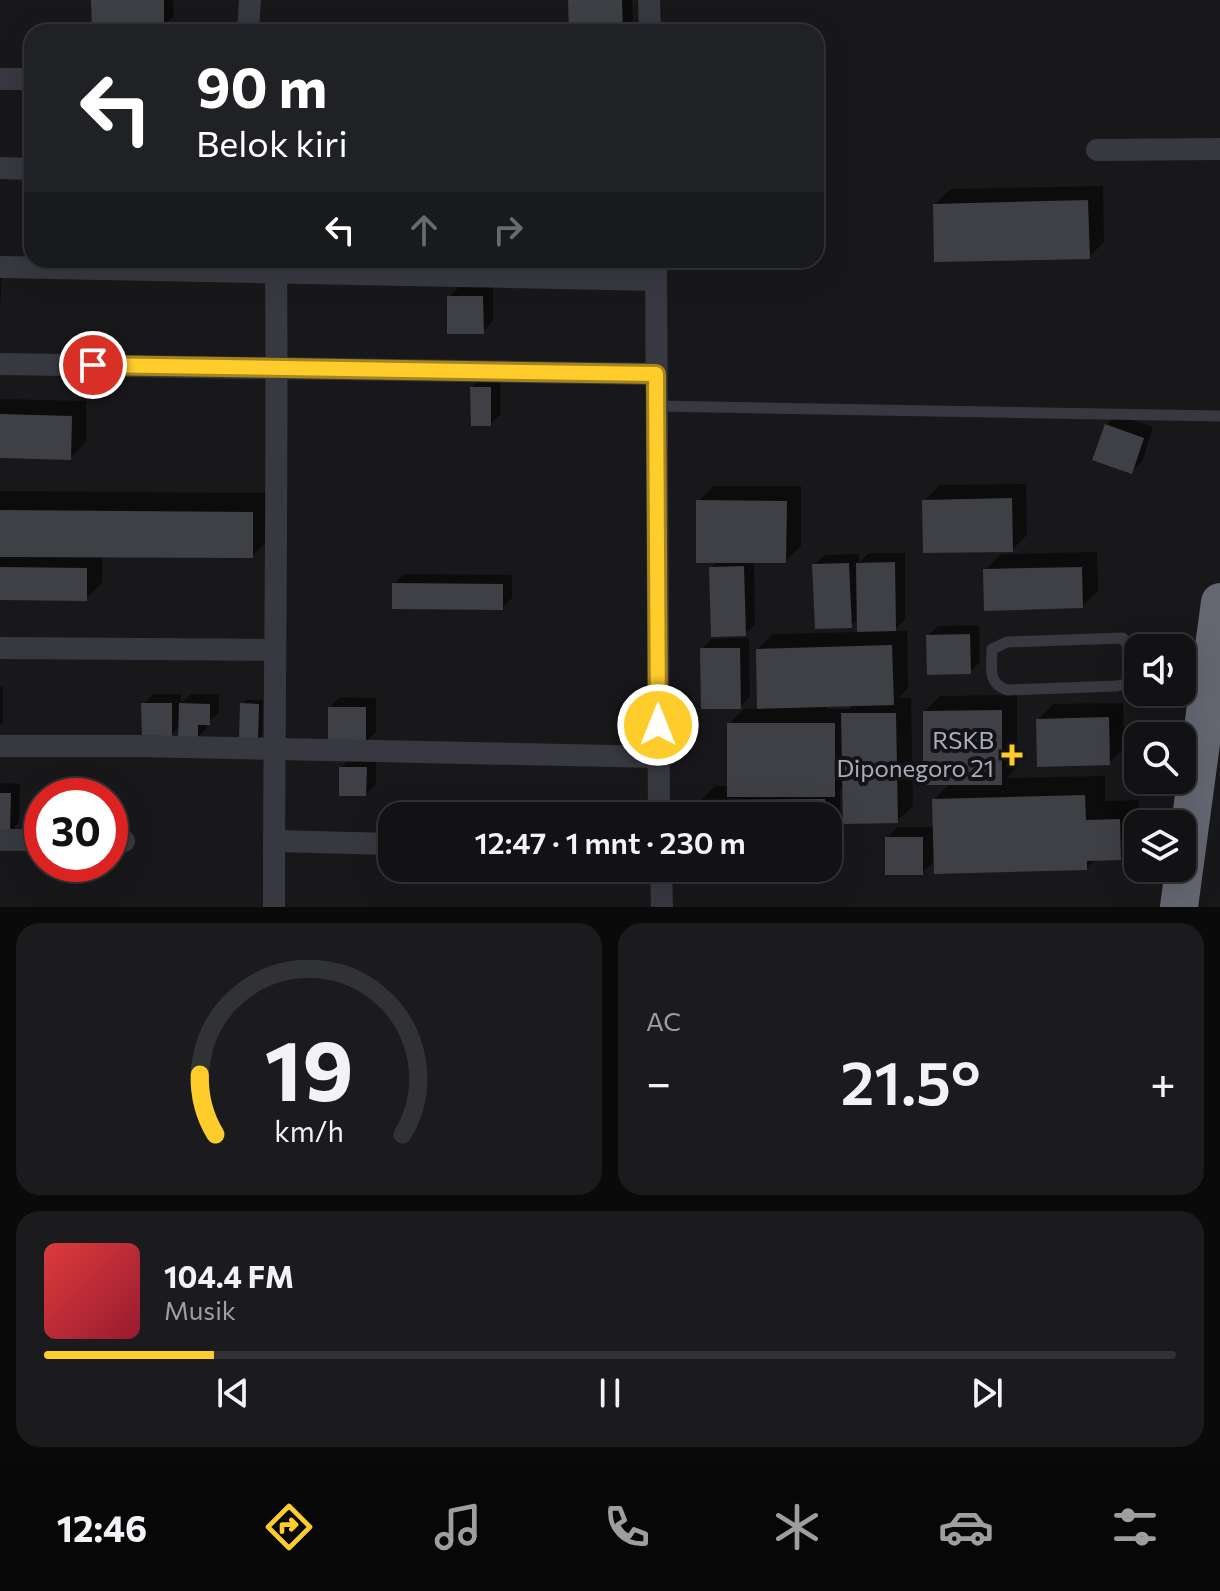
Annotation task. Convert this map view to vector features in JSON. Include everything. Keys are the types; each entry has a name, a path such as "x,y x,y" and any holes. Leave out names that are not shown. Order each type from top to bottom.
{"highway":[{"path":"1179,907 1197,664 1220,602"}],"street":[{"path":"248,24 250,0"},
{"path":"649,0 650,24"},
{"path":"0,79 24,79"},
{"path":"1097,150 1220,149"},
{"path":"0,168 24,169"},
{"path":"0,267 24,267"},
{"path":"274,907 276,268"},
{"path":"403,268 656,270 659,802"},
{"path":"0,364 656,374"},
{"path":"0,648 274,650"},
{"path":"0,746 658,757"},
{"path":"0,840 24,840"},
{"path":"274,841 378,844"},
{"path":"661,882 662,907"}],"lane":[{"path":"656,406 1220,416"},
{"path":"1123,638 1134,663 1126,684 1117,686 1007,690 996,686 992,678 992,649 1007,642 1123,638"}],"building":[{"path":"91,0 164,0 164,24 92,24"},
{"path":"568,0 622,0 623,24 569,24"},
{"path":"1088,200 1090,259 934,262 933,204"},
{"path":"447,296 483,296 484,334 447,334"},
{"path":"470,387 491,387 491,426 471,426"},
{"path":"0,414 72,416 71,460 0,458"},
{"path":"1105,424 1144,438 1132,474 1092,460"},
{"path":"1012,498 1013,552 923,553 922,500"},
{"path":"696,500 787,501 786,563 696,563"},
{"path":"0,510 253,512 253,558 0,557"},
{"path":"895,562 896,631 857,632 856,563"},
{"path":"849,563 852,628 815,629 812,564"},
{"path":"744,566 746,636 711,637 709,567"},
{"path":"0,567 87,568 87,601 0,600"},
{"path":"1082,567 1083,608 984,611 983,569"},
{"path":"392,583 503,584 503,610 392,609"},
{"path":"970,634 971,674 927,675 926,635"},
{"path":"892,645 894,705 757,709 756,649"},
{"path":"700,648 740,648 741,709 701,709"},
{"path":"141,703 172,703 172,737 142,737"},
{"path":"179,703 210,704 210,725 198,725 198,740 178,740"},
{"path":"240,703 259,704 258,742 239,741"},
{"path":"328,707 366,707 366,744 328,744"},
{"path":"1002,710 1002,785 923,785 923,711"},
{"path":"841,713 896,713 898,823 843,824"},
{"path":"1109,717 1110,765 1037,767 1036,719"},
{"path":"727,723 835,723 835,797 727,797"},
{"path":"339,767 367,767 366,796 339,796"},
{"path":"0,793 11,793 10,835 0,834"},
{"path":"1085,795 1086,820 1120,819 1121,860 1087,861 1087,870 934,874 932,799"},
{"path":"825,799 825,802 698,802"},
{"path":"885,837 923,837 923,875 885,875"}],"place":[{"name":"RSKB Diponegoro 21","path":"1012,755"}],"route":[{"path":"93,365 656,374 658,725"}]}
